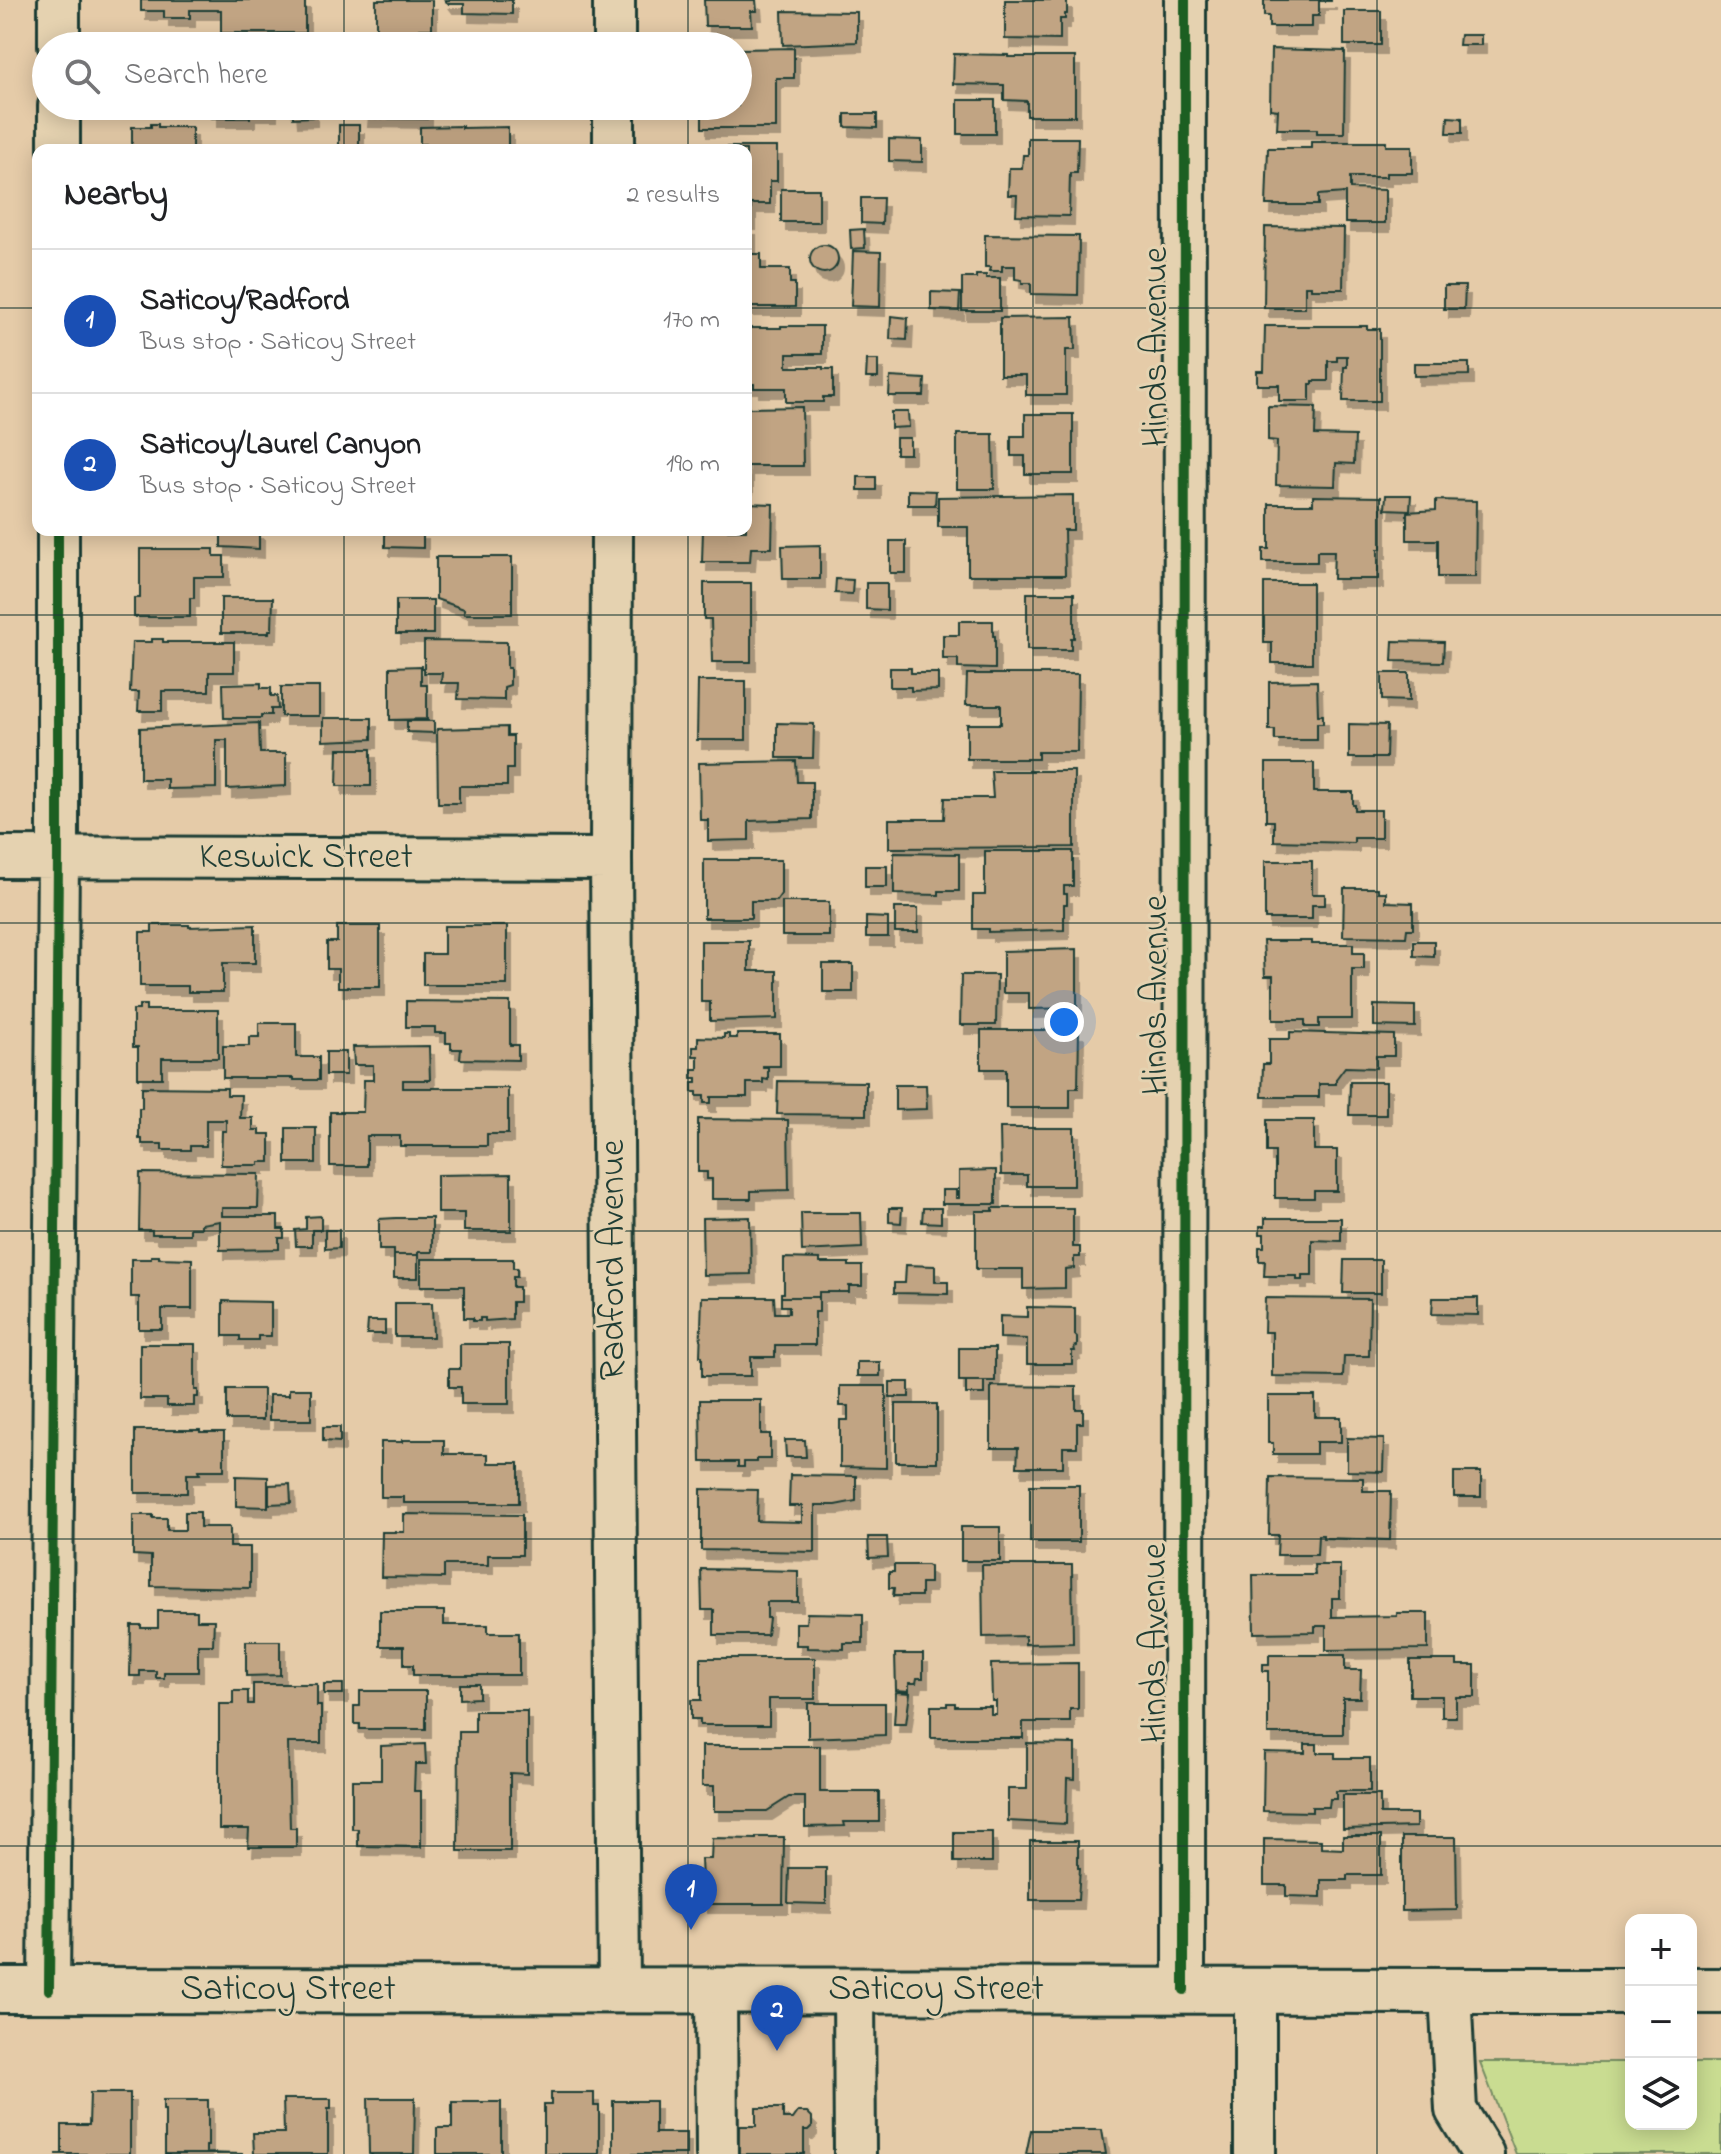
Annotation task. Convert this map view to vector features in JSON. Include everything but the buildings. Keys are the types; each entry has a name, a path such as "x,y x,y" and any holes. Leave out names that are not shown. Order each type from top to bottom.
{"main road":[{"name":"Saticoy Street","path":"0,1990 1625,1991"},
{"path":"1697,1991 1721,1991"}],"street":[{"path":"59,0 59,32"},
{"path":"614,0 614,32"},
{"name":"Hinds Avenue","path":"1184,1990 1185,0"},
{"path":"59,120 59,144"},
{"path":"614,120 614,144"},
{"path":"49,1990 58,536"},
{"name":"Radford Avenue","path":"612,536 611,859 619,1990"},
{"name":"Keswick Street","path":"0,857 611,859"},
{"path":"716,1990 717,2154"},
{"path":"854,1990 855,2154"},
{"path":"1255,1990 1255,2154"},
{"path":"1450,1991 1456,2110 1483,2154"}],"green space":[{"path":"1480,2062 1625,2062 1625,2130 1697,2130 1697,2062 1721,2062 1721,2154 1516,2154"}],"cycle path":[{"path":"1184,1990 1185,0"},
{"path":"49,1990 58,536"}],"place":[{"name":"Saticoy/Radford","path":"691,1930"},
{"name":"Saticoy/Laurel Canyon","path":"777,2051"}]}
